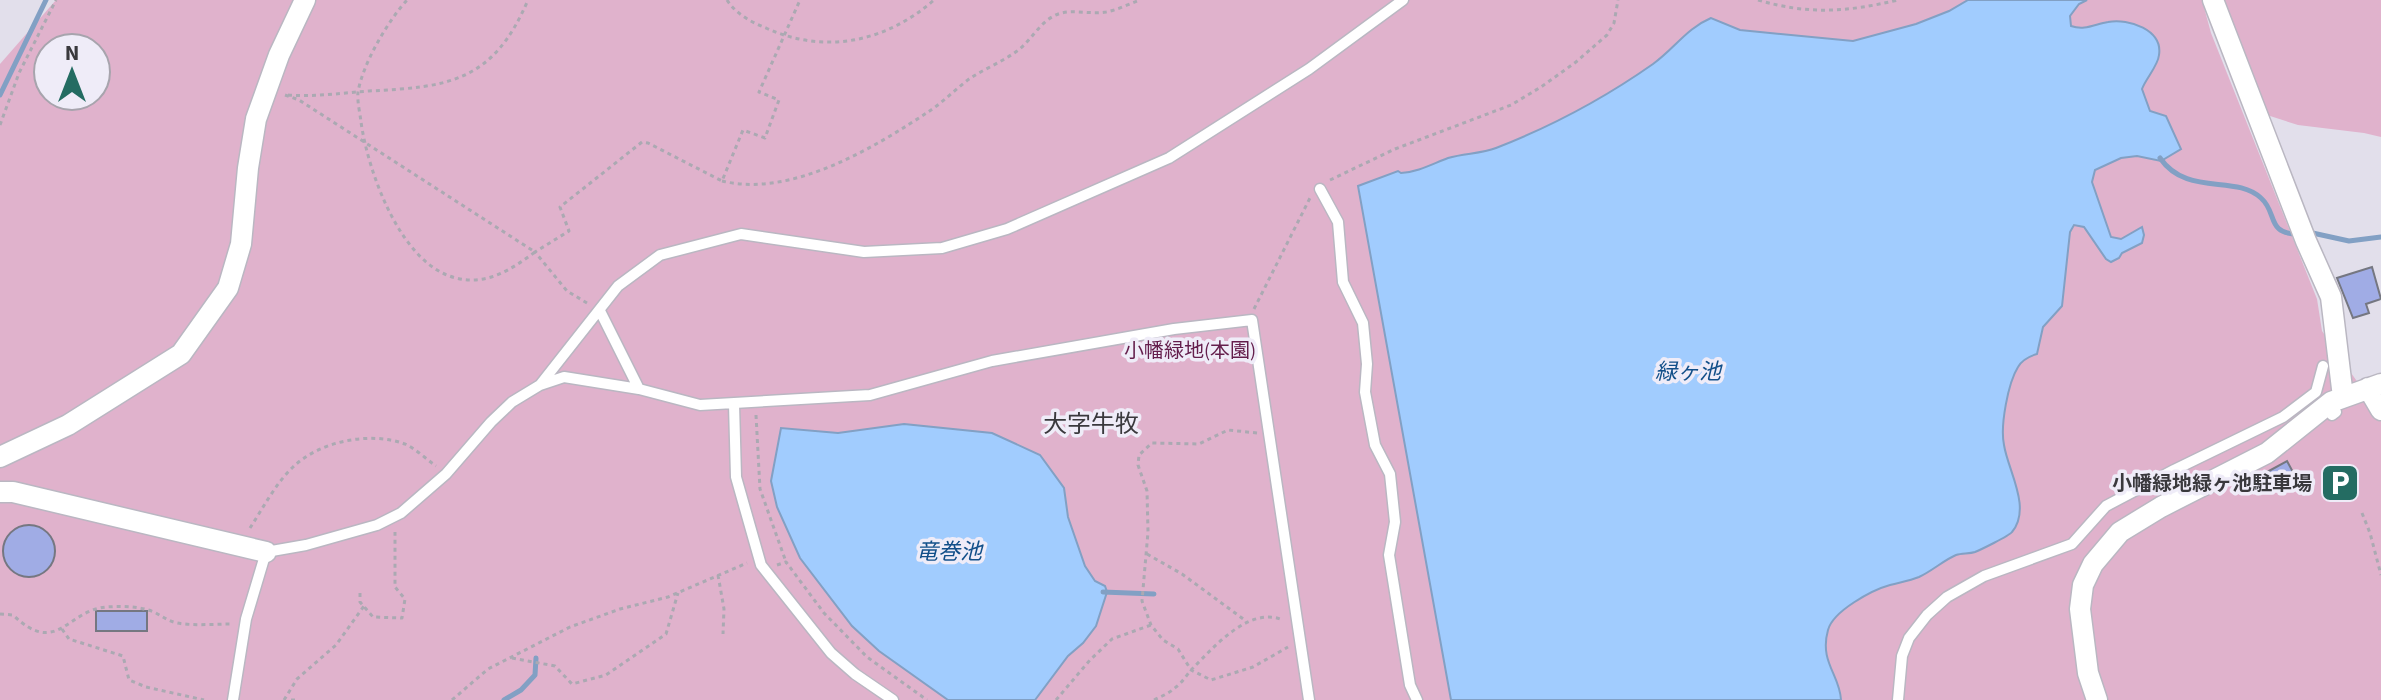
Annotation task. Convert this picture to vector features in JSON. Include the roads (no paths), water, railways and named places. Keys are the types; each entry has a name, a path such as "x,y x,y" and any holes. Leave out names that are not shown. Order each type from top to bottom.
{"street":[{"path":"0,457 68,425 181,354 228,288 241,244 256,119 274,94 305,0"},
{"path":"2213,0 2306,241 2331,297 2337,408"},
{"path":"2097,700 2088,673 2080,609 2083,585 2093,564 2120,532 2161,507 2267,453 2320,409 2337,408 2375,386 2381,410"},
{"path":"0,492 13,492 266,552"}],"lane":[{"path":"540,385 618,286 660,255 741,234 864,252 942,248 1007,229 1169,158 1309,69 1403,0"},
{"path":"1320,189 1338,222 1343,282 1363,323 1367,364 1365,392 1375,445 1390,474 1395,522 1389,555 1410,685 1417,700"},
{"path":"600,311 639,389"},
{"path":"233,700 245,626 266,552 306,545 377,525 394,516 446,474 512,402 540,385 564,377 639,389 700,405 870,395 992,361 1174,329 1252,320 1309,700"},
{"path":"1898,700 1902,656 1909,638 1927,615 1947,597 1984,576 2072,544 2106,506 2283,417 2316,392 2323,366"},
{"path":"734,404 736,477 762,564 831,653 893,700"}],"water":[{"name":"緑ヶ池","path":"1968,0 2087,0 2079,4 2070,16 2071,26 2085,27 2116,21 2143,28 2156,39 2159,55 2142,89 2150,111 2166,116 2181,149 2161,161 2137,156 2121,158 2095,170 2092,182 2111,237 2121,239 2142,227 2144,235 2142,243 2111,262 2084,227 2074,225 2070,232 2062,306 2043,327 2037,354 2018,367 2006,405 2004,445 2017,489 2020,512 2012,532 1975,552 1951,557 1919,577 1873,591 1837,616 1828,630 1826,651 1841,700 1451,700 1358,186 1398,171 1413,171 1448,158 1490,150 1537,131 1635,76 1661,58 1695,27 1711,18 1740,30 1853,41 1916,24"},
{"name":"竜巻池","path":"904,424 992,433 1040,455 1064,488 1068,517 1085,566 1107,592 1096,626 1068,656 1035,700 948,700 879,651 852,626 800,558 777,507 771,481 781,428 838,433"}],"waterway":[{"path":"0,95 46,0"},
{"path":"2160,158 2171,170 2184,177 2250,191 2266,204 2277,227 2298,234"},
{"path":"2308,232 2349,241 2381,237"},
{"path":"1103,592 1154,594"},
{"path":"504,700 521,690 535,675 536,658"}],"place":[{"name":"小幡緑地緑ヶ池駐車場","path":"2340,483"}],"district":[{"name":"大字牛牧","path":"1091,424"}],"park label":[{"name":"小幡緑地(本園)","path":"1190,350"}]}
